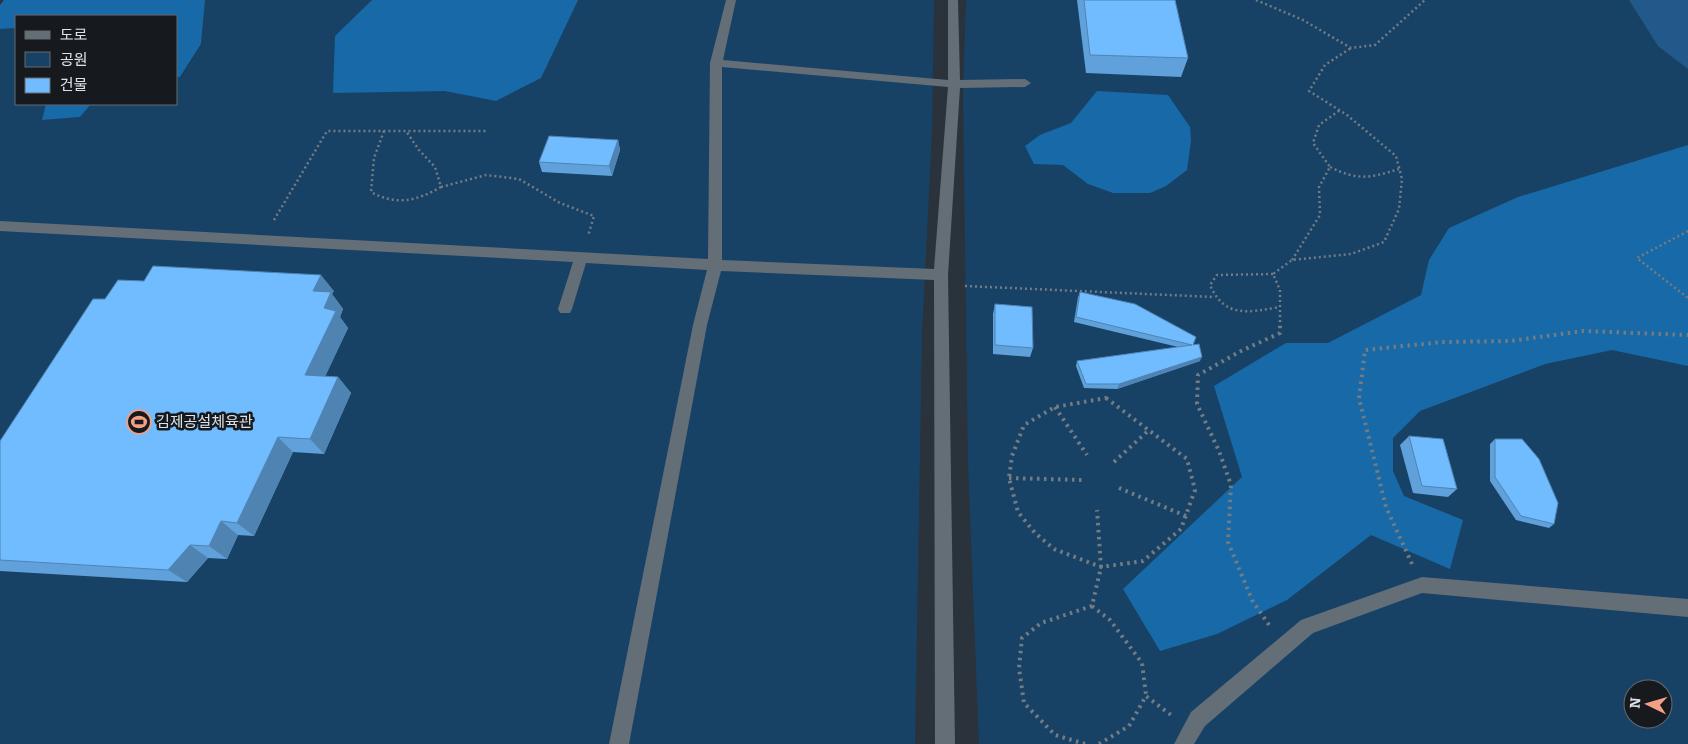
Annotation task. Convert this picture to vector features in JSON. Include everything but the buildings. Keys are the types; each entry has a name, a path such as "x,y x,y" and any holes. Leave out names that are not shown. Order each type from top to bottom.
{"street":[{"path":"619,744 700,325 715,265 716,63 731,0"},
{"path":"945,744 941,280 954,84 953,0"},
{"path":"716,63 954,84 1025,83"},
{"path":"0,226 715,265 941,280"},
{"path":"565,309 581,258"},
{"path":"1188,738 1198,719 1307,626 1422,585 1688,608"}],"path":[{"path":"1256,0 1303,20 1352,48"},
{"path":"1292,260 1351,254 1384,242 1399,209 1402,179 1396,156 1340,110 1309,91 1326,65 1352,48 1375,45 1425,0"},
{"path":"1340,110 1320,125 1313,143 1330,167 1350,178 1368,179 1399,169"},
{"path":"262,240 327,131 487,131"},
{"path":"384,131 374,158 371,192 386,201 409,202 441,187 486,175 519,179 560,203 594,216 581,258"},
{"path":"406,131 435,167 441,187"},
{"path":"1280,307 1251,311 1229,310 1214,297 1210,285 1217,275 1239,273 1273,274 1292,260 1320,215 1319,187 1330,167"},
{"path":"1688,231 1637,258 1688,298"},
{"path":"1273,274 1280,290 1280,333 1241,351 1198,375 1197,404 1219,451 1231,485 1228,542 1252,600 1284,646"},
{"path":"941,280 1214,297"},
{"path":"1422,585 1383,498 1359,398 1365,350 1442,342 1510,341 1583,331 1688,335"},
{"path":"1106,398 1150,429 1187,459 1195,490 1181,529 1143,561 1101,567 1054,549 1035,533 1018,512 1009,478 1012,456 1024,425 1054,407 1106,398"},
{"path":"1054,407 1087,455"},
{"path":"1114,462 1150,429"},
{"path":"1009,478 1082,480"},
{"path":"1119,488 1186,516"},
{"path":"1092,606 1101,567 1097,510"},
{"path":"1092,606 1110,620 1142,663 1146,696 1129,726 1099,744"},
{"path":"1085,744 1055,735 1024,704 1019,668 1022,638 1041,624 1092,606"},
{"path":"1146,696 1188,738"}],"green space":[{"path":"205,0 934,0 932,131 922,335 915,744 0,744 0,29 15,28 15,105 46,105 43,120 80,117 90,105 178,105 178,77 181,77 201,44"},
{"path":"966,0 1688,0 1688,744 979,744 968,464 963,94"}],"shaded area":[{"path":"4,0 205,0 201,44 180,77 178,77 178,15 15,15 15,28 0,29 0,5"},
{"path":"372,0 578,0 541,78 496,101 445,91 333,93 335,36"},
{"path":"1629,0 1688,0 1688,69 1658,46"},
{"path":"1097,91 1168,95 1190,127 1191,141 1187,170 1166,186 1150,193 1113,193 1088,184 1063,165 1034,164 1025,146 1040,135 1071,123"},
{"path":"46,105 90,105 80,117 42,120"},
{"path":"1688,145 1688,366 1612,350 1545,364 1420,411 1393,438 1393,471 1404,496 1463,520 1450,569 1371,535 1287,600 1217,634 1160,651 1123,589 1242,477 1214,386 1286,343 1328,343 1421,295 1429,260 1449,228 1518,197"}],"place":[{"name":"김제공설체육관","path":"139,422"}]}
